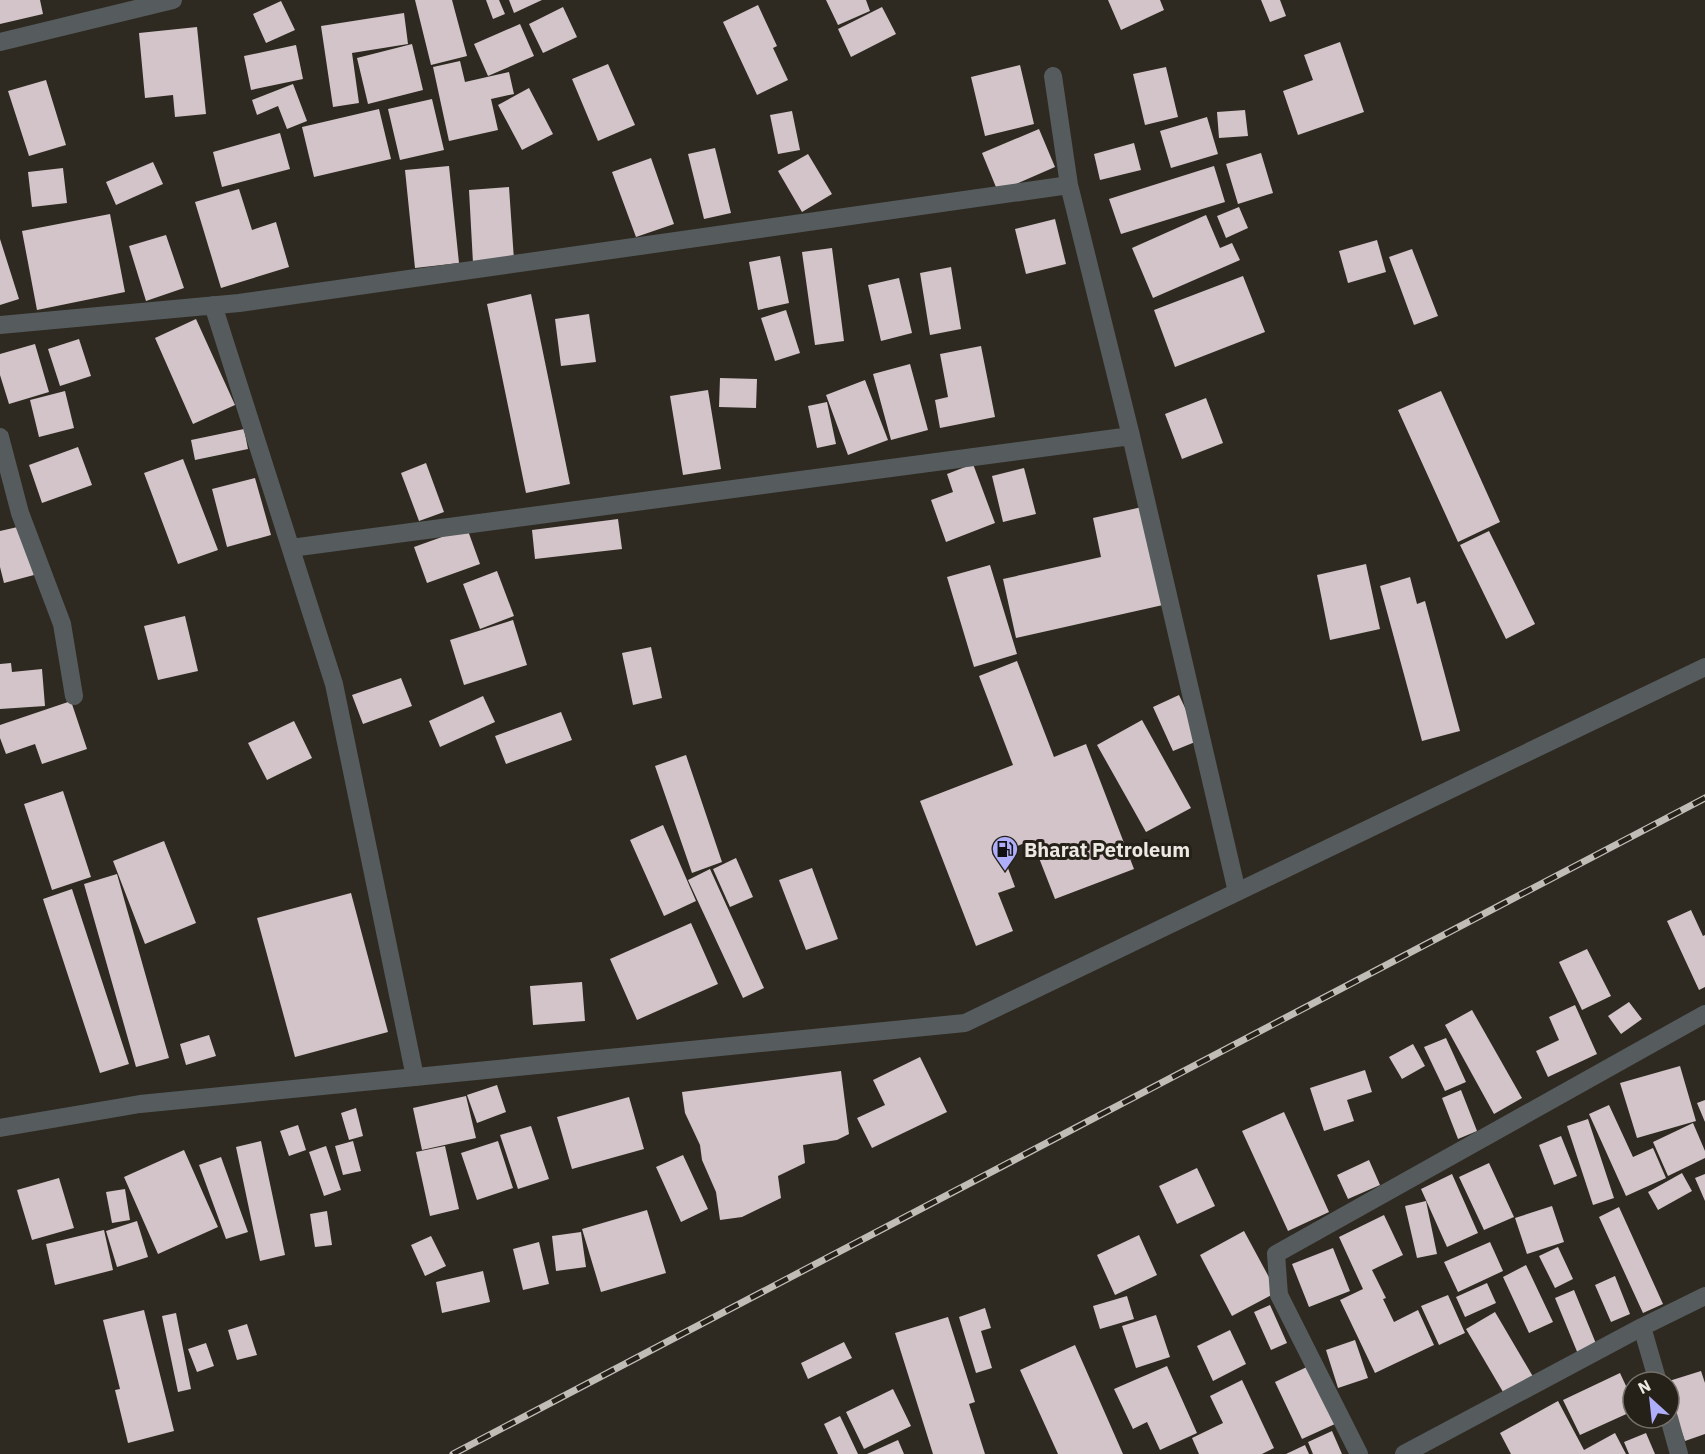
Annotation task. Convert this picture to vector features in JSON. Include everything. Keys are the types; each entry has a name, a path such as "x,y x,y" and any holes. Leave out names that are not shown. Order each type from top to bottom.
{"street":[{"path":"0,42 173,0"},
{"path":"1053,76 1069,185 1131,436 1237,892"},
{"path":"0,326 213,305 1069,185"},
{"path":"213,305 334,684 415,1077"},
{"path":"291,548 1131,436"},
{"path":"0,437 20,513 62,624 74,696"},
{"path":"0,1128 140,1104 964,1023 1705,667"},
{"path":"1359,1454 1279,1295 1276,1254 1705,1014"},
{"path":"1404,1454 1642,1327 1705,1296"},
{"path":"1642,1327 1655,1370"},
{"path":"1672,1430 1679,1454"}],"building":[{"path":"0,0 40,0 43,14 0,24"},
{"path":"415,0 452,0 467,56 431,65"},
{"path":"486,0 499,0 505,14 493,19"},
{"path":"509,0 542,0 514,13"},
{"path":"826,0 866,0 870,11 838,25"},
{"path":"1108,0 1160,0 1164,10 1121,30"},
{"path":"1261,0 1280,0 1286,16 1270,22"},
{"path":"281,1 295,30 266,43 253,14"},
{"path":"758,5 777,46 773,48 788,80 757,95 723,22"},
{"path":"563,7 577,37 543,53 529,24"},
{"path":"882,7 896,34 851,57 838,29"},
{"path":"404,13 408,44 352,53 359,103 333,107 321,26"},
{"path":"520,24 534,56 488,76 474,44"},
{"path":"197,27 206,114 175,117 173,95 145,98 139,33"},
{"path":"1340,42 1364,112 1298,135 1283,91 1313,80 1304,55"},
{"path":"412,44 423,90 368,104 357,58"},
{"path":"296,45 303,79 251,90 244,56"},
{"path":"460,61 465,82 509,72 514,94 491,99 498,130 449,141 433,67"},
{"path":"608,64 635,125 598,141 572,79"},
{"path":"1020,65 1034,124 985,136 971,77"},
{"path":"1166,67 1178,117 1145,125 1133,74"},
{"path":"46,80 66,145 29,156 8,91"},
{"path":"293,84 307,121 287,129 278,106 257,115 252,100"},
{"path":"529,88 553,134 522,150 498,105"},
{"path":"432,99 444,150 400,160 388,109"},
{"path":"379,109 391,159 314,177 302,127"},
{"path":"1245,110 1248,136 1219,138 1217,112"},
{"path":"792,111 800,150 778,154 770,115"},
{"path":"1207,117 1218,154 1171,168 1160,131"},
{"path":"1039,129 1055,167 998,192 982,153"},
{"path":"280,133 290,169 222,187 213,152"},
{"path":"1134,143 1141,170 1100,180 1094,154"},
{"path":"715,148 731,213 704,219 688,154"},
{"path":"1261,153 1273,193 1238,204 1226,164"},
{"path":"808,154 832,194 802,212 778,171"},
{"path":"651,158 674,224 636,237 612,172"},
{"path":"153,162 163,184 116,205 106,182"},
{"path":"449,166 459,263 415,268 405,170"},
{"path":"1214,166 1225,202 1121,234 1109,199"},
{"path":"63,168 67,203 32,207 28,172"},
{"path":"509,187 514,260 473,263 469,190"},
{"path":"239,189 252,230 276,222 289,267 221,288 195,202"},
{"path":"1239,207 1248,228 1226,238 1217,216"},
{"path":"110,214 125,292 37,310 22,231"},
{"path":"1206,215 1220,248 1232,243 1240,260 1153,298 1132,248"},
{"path":"1055,219 1066,264 1026,274 1015,229"},
{"path":"166,235 184,288 146,301 129,246"},
{"path":"0,239 19,299 0,305"},
{"path":"1377,240 1386,272 1348,283 1339,251"},
{"path":"832,248 844,341 815,345 802,252"},
{"path":"1412,249 1438,316 1414,325 1389,257"},
{"path":"780,256 789,303 758,310 749,262"},
{"path":"951,267 961,329 930,335 920,273"},
{"path":"1243,276 1265,332 1175,367 1154,310"},
{"path":"899,278 912,333 881,341 868,285"},
{"path":"531,294 570,484 526,493 487,304"},
{"path":"786,310 800,353 775,361 761,318"},
{"path":"589,314 596,362 561,366 555,319"},
{"path":"196,319 235,405 193,424 155,338"},
{"path":"79,339 91,376 60,386 48,349"},
{"path":"35,344 49,392 9,404 0,375 0,354"},
{"path":"981,346 995,417 940,428 935,400 948,397 940,354"},
{"path":"910,364 928,430 891,440 873,374"},
{"path":"720,378 757,379 756,408 719,407"},
{"path":"865,380 888,440 848,455 826,395"},
{"path":"708,390 721,469 683,475 670,396"},
{"path":"65,391 74,428 39,437 30,400"},
{"path":"1441,391 1500,522 1458,542 1398,410"},
{"path":"1206,398 1223,443 1182,459 1165,414"},
{"path":"827,402 836,444 817,448 808,406"},
{"path":"244,429 248,449 195,460 191,440"},
{"path":"78,447 92,485 42,503 29,465"},
{"path":"183,459 218,550 178,564 144,473"},
{"path":"426,463 444,512 419,521 401,473"},
{"path":"973,464 995,523 946,542 931,500 953,492 947,474"},
{"path":"1024,468 1036,514 1003,522 992,476"},
{"path":"255,478 271,535 227,547 212,489"},
{"path":"1142,507 1163,605 1016,638 1003,579 1101,557 1093,518"},
{"path":"618,519 622,549 535,559 532,530"},
{"path":"22,526 34,575 4,583 0,567 0,531"},
{"path":"467,528 480,564 427,583 414,547"},
{"path":"1489,531 1535,624 1506,639 1460,545"},
{"path":"1366,564 1380,629 1330,640 1317,575"},
{"path":"990,565 1017,654 974,667 947,577"},
{"path":"497,571 514,616 480,629 463,584"},
{"path":"1410,577 1417,604 1425,601 1460,731 1422,741 1380,586"},
{"path":"185,616 198,671 158,680 144,626"},
{"path":"513,620 527,665 464,685 450,640"},
{"path":"651,647 662,698 633,705 622,653"},
{"path":"1017,661 1054,757 1086,744 1134,869 1055,899 1032,840 1002,852 1015,887 998,893 1013,931 976,946 920,801 1013,765 979,676"},
{"path":"11,663 12,672 42,669 45,706 0,709 0,664"},
{"path":"401,678 412,706 363,724 352,695"},
{"path":"1179,695 1200,740 1173,751 1153,707"},
{"path":"483,696 495,722 440,747 429,721"},
{"path":"71,701 87,749 42,764 35,744 6,754 0,738 0,725"},
{"path":"561,712 572,740 506,764 495,736"},
{"path":"1142,720 1191,808 1146,832 1097,745"},
{"path":"294,721 312,758 267,780 248,743"},
{"path":"686,755 722,862 692,873 655,766"},
{"path":"63,791 91,877 52,890 24,804"},
{"path":"663,825 696,901 664,916 630,840"},
{"path":"164,841 196,923 145,944 113,861"},
{"path":"736,858 753,897 730,907 713,869"},
{"path":"812,868 838,939 806,950 779,880"},
{"path":"710,869 764,988 743,998 688,880"},
{"path":"117,874 169,1058 136,1067 84,884"},
{"path":"72,889 129,1064 100,1073 43,899"},
{"path":"351,893 388,1032 295,1057 257,918"},
{"path":"1691,910 1703,936 1705,935 1705,987 1699,990 1667,921"},
{"path":"691,923 718,984 637,1020 610,959"},
{"path":"1587,949 1611,996 1582,1010 1559,962"},
{"path":"582,982 585,1021 533,1025 530,986"},
{"path":"1629,1002 1642,1019 1621,1034 1608,1016"},
{"path":"1575,1005 1597,1054 1548,1077 1536,1051 1559,1040 1549,1017"},
{"path":"1472,1010 1522,1098 1494,1114 1445,1025"},
{"path":"209,1035 216,1056 186,1065 180,1044"},
{"path":"1446,1038 1466,1082 1445,1091 1424,1047"},
{"path":"1413,1044 1425,1066 1402,1079 1389,1057"},
{"path":"920,1057 947,1112 872,1148 857,1118 885,1105 873,1080"},
{"path":"1680,1066 1696,1121 1637,1138 1620,1083"},
{"path":"1365,1070 1372,1092 1347,1100 1354,1121 1324,1131 1310,1088"},
{"path":"841,1071 849,1134 837,1140 803,1145 805,1163 778,1176 781,1198 742,1217 720,1220 716,1192 702,1160 700,1145 685,1113 682,1092"},
{"path":"497,1085 506,1112 477,1123 467,1095"},
{"path":"1461,1090 1477,1131 1458,1139 1442,1098"},
{"path":"466,1096 476,1138 422,1150 413,1108"},
{"path":"629,1097 644,1149 572,1169 557,1117"},
{"path":"1705,1100 1705,1122 1697,1103"},
{"path":"1609,1105 1633,1157 1653,1148 1666,1178 1626,1196 1589,1114"},
{"path":"356,1108 363,1136 349,1140 341,1113"},
{"path":"1284,1112 1329,1212 1288,1231 1242,1131"},
{"path":"1588,1119 1614,1198 1593,1205 1567,1126"},
{"path":"1693,1123 1705,1151 1705,1158 1668,1176 1653,1142"},
{"path":"298,1125 306,1150 289,1156 280,1131"},
{"path":"531,1126 549,1179 518,1189 500,1135"},
{"path":"1561,1136 1577,1176 1554,1185 1539,1145"},
{"path":"261,1141 285,1255 260,1261 236,1147"},
{"path":"353,1141 361,1171 343,1175 335,1146"},
{"path":"498,1141 513,1188 477,1200 461,1153"},
{"path":"326,1146 341,1190 324,1196 309,1152"},
{"path":"445,1146 459,1209 430,1216 416,1152"},
{"path":"184,1150 218,1227 158,1254 124,1177"},
{"path":"683,1155 708,1209 681,1222 656,1167"},
{"path":"221,1157 248,1232 226,1239 199,1165"},
{"path":"1369,1160 1380,1185 1348,1199 1337,1175"},
{"path":"1489,1163 1514,1217 1484,1230 1459,1177"},
{"path":"1197,1168 1215,1206 1177,1224 1159,1186"},
{"path":"1682,1173 1692,1191 1658,1210 1648,1192"},
{"path":"1452,1174 1478,1233 1447,1247 1421,1189"},
{"path":"1705,1174 1705,1201 1695,1178"},
{"path":"59,1178 74,1228 32,1240 17,1190"},
{"path":"125,1189 130,1220 112,1223 106,1192"},
{"path":"1426,1201 1437,1254 1417,1258 1405,1206"},
{"path":"1552,1206 1564,1242 1527,1254 1515,1218"},
{"path":"1619,1207 1663,1304 1643,1313 1599,1217"},
{"path":"647,1210 666,1273 601,1292 582,1229"},
{"path":"327,1211 332,1245 315,1247 310,1214"},
{"path":"1384,1215 1403,1255 1372,1270 1386,1298 1383,1299 1394,1322 1418,1310 1434,1345 1375,1373 1340,1300 1363,1289 1339,1237"},
{"path":"137,1221 148,1257 117,1267 106,1231"},
{"path":"104,1230 113,1270 55,1285 46,1244"},
{"path":"1244,1231 1277,1292 1232,1316 1200,1255"},
{"path":"581,1232 586,1267 556,1271 552,1236"},
{"path":"1139,1235 1157,1275 1115,1295 1097,1255"},
{"path":"431,1236 446,1266 425,1276 411,1245"},
{"path":"539,1242 549,1284 523,1290 513,1249"},
{"path":"1490,1242 1503,1271 1458,1292 1444,1262"},
{"path":"1558,1247 1573,1279 1555,1288 1539,1256"},
{"path":"1333,1248 1350,1291 1309,1307 1292,1264"},
{"path":"1526,1265 1553,1322 1529,1333 1503,1277"},
{"path":"483,1271 490,1302 442,1313 436,1282"},
{"path":"1615,1276 1630,1314 1611,1322 1595,1285"},
{"path":"1487,1283 1496,1303 1465,1317 1456,1297"},
{"path":"1574,1290 1597,1346 1578,1354 1555,1298"},
{"path":"1448,1295 1465,1333 1439,1345 1421,1306"},
{"path":"1127,1296 1134,1319 1100,1329 1093,1306"},
{"path":"1270,1305 1287,1343 1271,1350 1254,1312"},
{"path":"985,1308 991,1328 981,1331 992,1368 976,1373 959,1317"},
{"path":"144,1310 174,1431 128,1443 115,1390 120,1389 103,1320"},
{"path":"1495,1312 1535,1380 1506,1397 1466,1329"},
{"path":"176,1313 191,1389 178,1392 162,1316"},
{"path":"1156,1315 1170,1357 1136,1368 1122,1326"},
{"path":"948,1317 975,1402 969,1404 985,1454 933,1454 895,1333"},
{"path":"247,1324 257,1355 237,1360 228,1330"},
{"path":"1230,1330 1246,1364 1213,1381 1197,1346"},
{"path":"1355,1340 1368,1378 1338,1388 1326,1350"},
{"path":"844,1342 852,1358 808,1379 801,1363"},
{"path":"206,1343 214,1366 197,1372 188,1349"},
{"path":"1075,1345 1123,1454 1058,1454 1020,1370"},
{"path":"1167,1366 1197,1433 1160,1450 1147,1422 1133,1429 1114,1389"},
{"path":"1309,1366 1335,1424 1302,1439 1275,1382"},
{"path":"1701,1371 1705,1383 1705,1434 1685,1441 1681,1430 1681,1377"},
{"path":"1620,1373 1621,1375 1621,1416 1580,1435 1563,1400"},
{"path":"1242,1380 1274,1448 1262,1454 1199,1454 1192,1438 1223,1423 1210,1396"},
{"path":"893,1389 911,1426 864,1449 846,1412"},
{"path":"1558,1401 1584,1450 1615,1433 1626,1454 1511,1454 1500,1433"},
{"path":"840,1416 858,1454 838,1454 824,1424"},
{"path":"1332,1431 1342,1454 1313,1454 1308,1442"},
{"path":"1646,1433 1655,1454 1629,1454 1624,1442"},
{"path":"898,1440 904,1454 867,1454"},
{"path":"1305,1445 1309,1454 1286,1454"}],"railway":[{"path":"453,1454 1705,798"}],"place":[{"name":"Bharat Petroleum","path":"1005,872"}]}
